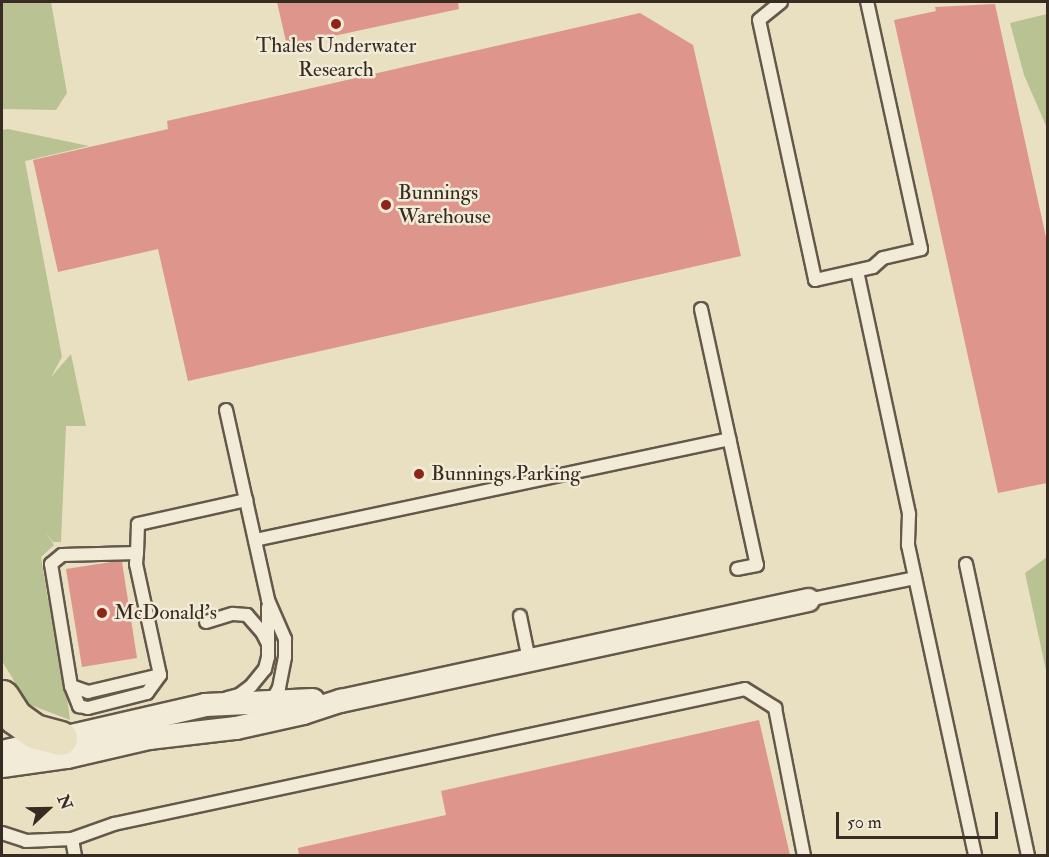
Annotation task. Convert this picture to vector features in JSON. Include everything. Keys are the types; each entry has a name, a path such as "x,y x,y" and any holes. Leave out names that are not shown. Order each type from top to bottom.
{"highway":[{"path":"2,697 15,717 28,726 60,738"}],"street":[{"path":"2,766 67,757 149,738 236,728 303,713 341,701 808,600"},
{"path":"2,752 206,705 341,701"}],"lane":[{"path":"781,2 759,20 815,280 873,267 883,258 921,249 867,2"},
{"path":"857,271 909,514 908,545 975,855"},
{"path":"701,309 757,565 737,569"},
{"path":"226,410 268,600 285,639 285,657 279,688 271,702 257,716 236,728"},
{"path":"255,540 729,438"},
{"path":"137,553 62,555 51,564 71,686 76,702 80,706 88,708 147,693 160,675 136,564 137,553 138,524 246,500"},
{"path":"966,564 1028,855"},
{"path":"808,600 915,578"},
{"path":"206,705 239,695 251,686 265,669 268,645 268,600"},
{"path":"207,622 233,614 247,615 262,632 268,645"},
{"path":"520,616 529,660"},
{"path":"2,833 26,841 72,839 114,824 745,689 775,708 804,855"},
{"path":"72,839 75,855"}],"green space":[{"path":"2,2 51,2 67,93 56,110 2,109"},
{"path":"1048,14 1047,128 1024,75 1010,23"},
{"path":"8,129 89,146 25,161 62,357 51,377 71,354 86,426 66,426 61,542 53,542 45,531 54,545 41,557 48,600 55,608 70,720 28,704 2,661 2,130"},
{"path":"1047,557 1047,675 1025,573"}],"building":[{"name":"Thales Underwater Research","path":"277,2 458,2 459,9 287,46"},
{"path":"995,4 1047,242 1047,483 998,493 894,20 936,11 935,7"},
{"name":"Bunnings Warehouse","path":"640,13 693,45 741,256 188,381 158,249 58,272 33,160 168,129 167,121"},
{"name":"McDonald's","path":"122,562 137,658 82,667 66,569"},
{"path":"759,720 790,855 299,855 298,848 446,815 441,791"}],"place":[{"name":"Thales Underwater Research","path":"336,24"},
{"name":"Bunnings Warehouse","path":"386,205"},
{"name":"Bunnings Parking","path":"419,474"},
{"name":"McDonald's","path":"102,613"}]}
